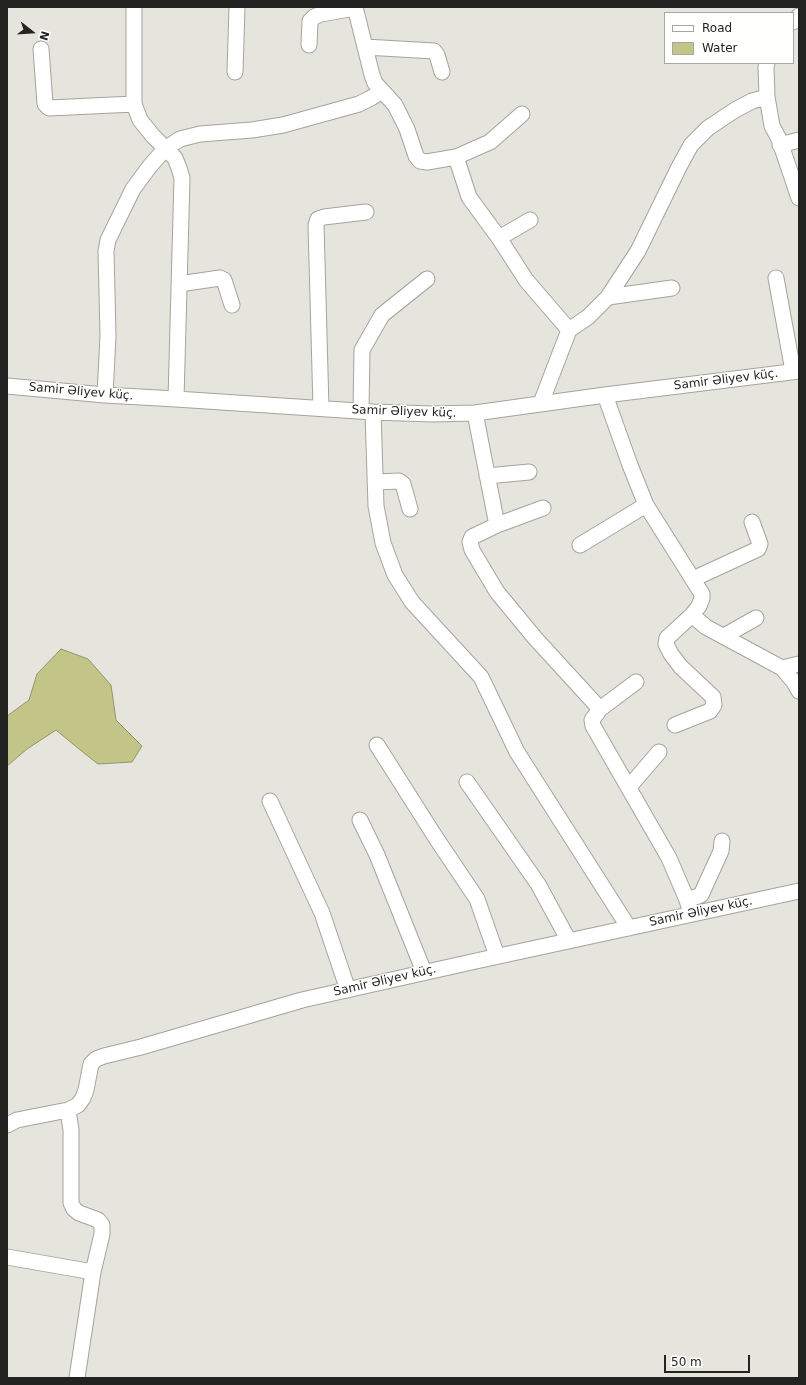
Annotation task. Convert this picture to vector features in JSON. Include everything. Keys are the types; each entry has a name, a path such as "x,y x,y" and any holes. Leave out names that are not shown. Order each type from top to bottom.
{"street":[{"path":"134,7 134,104 140,120 153,136 175,158 182,178 176,399"},
{"path":"235,72 236,7"},
{"path":"309,45 310,21 314,17 322,14 355,8 372,75 382,91 395,105 407,129 416,156 420,161 427,162 456,157 490,142 522,114"},
{"path":"365,48 434,51 437,55 442,72"},
{"path":"41,49 45,104 49,108 134,104"},
{"path":"767,64 768,97 772,126 799,198"},
{"path":"105,395 108,336 106,251 108,240 133,189 150,166 166,149 180,139 200,134 252,130 283,125 359,104 382,91"},
{"path":"541,403 569,330 588,317 608,297 638,251 691,145 708,128 735,110 752,101 768,97"},
{"path":"780,144 799,140"},
{"path":"456,157 469,198 499,238 526,280 569,330"},
{"path":"321,408 316,225 318,219 324,217 366,212"},
{"path":"499,238 530,220"},
{"path":"179,284 220,278 224,280 232,305"},
{"path":"776,278 796,371"},
{"path":"427,279 382,315 362,350 376,506 383,543 395,575 412,602 481,677 517,752 629,928"},
{"path":"608,297 672,288"},
{"name":"Samir Əliyev küç.","path":"7,386 105,395 367,412 432,414 475,413 541,403 796,371"},
{"path":"605,395 646,505 694,579 702,594 699,606 692,615 667,638 666,644 670,654 712,698 714,705 710,711 675,725"},
{"path":"475,413 497,525"},
{"path":"487,476 529,472"},
{"path":"375,482 399,481 403,484 410,510"},
{"path":"580,544 646,505"},
{"path":"542,508 497,525 472,537 470,542 472,550 497,592 535,638 600,709"},
{"path":"694,579 758,549 760,544 752,522"},
{"path":"692,615 706,626 782,668 794,682 799,691"},
{"path":"724,636 756,618"},
{"path":"782,668 799,664"},
{"path":"636,682 600,709 592,720 593,726 669,858 689,907 701,895 721,851 722,841"},
{"path":"377,745 477,899 497,956"},
{"path":"629,787 659,752"},
{"path":"467,782 538,884 569,941"},
{"path":"270,801 322,913 348,990"},
{"path":"360,820 377,855 424,972"},
{"name":"Samir Əliyev küç.","path":"7,1125 17,1120 68,1110 78,1105 86,1090 91,1064 96,1059 290,1004 424,972 629,928 689,907 799,891"},
{"path":"68,1110 70,1130 71,1203 74,1209 79,1213 98,1220 102,1225 102,1234 93,1272 77,1378"},
{"path":"7,1257 93,1272"}],"water":[{"path":"61,649 88,659 111,685 116,720 142,746 132,762 98,764 56,730 27,749 7,766 7,716 29,700 37,674"}]}
